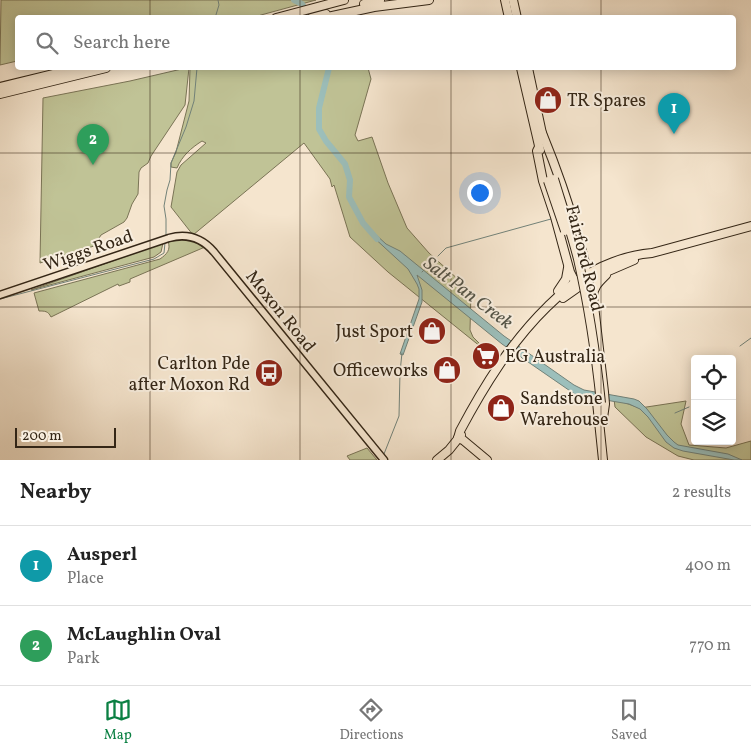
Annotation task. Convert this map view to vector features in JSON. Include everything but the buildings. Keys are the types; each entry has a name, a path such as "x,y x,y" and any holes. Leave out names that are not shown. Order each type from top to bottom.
{"highway":[{"path":"281,15 327,0"},
{"path":"324,15 380,0"},
{"path":"331,15 342,11 429,0"},
{"path":"513,0 516,15"},
{"path":"288,15 342,1"},
{"path":"504,2 508,15"},
{"path":"0,87 70,70"},
{"path":"0,94 98,70"},
{"name":"Fairford Road","path":"521,70 539,146 551,180 576,271 601,403 607,460"},
{"name":"Fairford Road","path":"528,70 551,180"},
{"path":"542,133 567,200 581,249 586,268 581,281"},
{"path":"539,146 538,151 543,181 571,274 581,281"},
{"path":"517,344 581,281 652,253 751,226"},
{"path":"581,249 589,266 599,268"},
{"path":"437,460 449,450 458,438 483,388 535,320 560,294 599,268 632,256 652,253"},
{"path":"549,305 566,280 568,270 567,259"},
{"path":"601,403 599,349 592,297 594,289 611,270"},
{"name":"Fairford Road","path":"601,403 603,460"},
{"path":"458,438 487,460"}],"main road":[{"name":"Wiggs Road","path":"0,296 166,239 187,236"},
{"name":"Moxon Road","path":"187,236 202,240 211,249 384,460"}],"green space":[{"path":"1,0 316,0 261,15 15,15 15,61 0,65"},
{"path":"177,70 189,70 185,105 148,163 141,168 139,172 138,194 124,222 101,235 94,246 40,263 43,98"},
{"path":"190,70 369,70 371,79 355,135 358,141 372,137 388,183 407,228 429,253 471,291 470,330 481,347 388,272 350,237 334,185 332,187 330,179 304,143 193,235 171,207 177,172 181,165 206,143 202,141 191,149 181,160 177,168 171,167 189,101"},
{"path":"174,239 190,240 205,247 130,279 130,282 119,286 118,284 51,317 46,312 39,311 34,293 160,259 168,252 168,241"},
{"path":"163,243 161,252 154,257 31,290"},
{"path":"614,399 640,408 686,401 681,424 689,445 726,448 751,441 751,460 694,460 678,456 646,437 615,407"},
{"path":"367,448 377,460 350,460 347,456"}],"water":[{"path":"374,233 386,244 400,251 504,336 574,385 584,390 639,401 667,435 678,445 728,454 742,460 674,448 666,442 640,409 629,404 576,395 502,344 417,275 422,290 422,302 403,355 400,354 419,299 419,289 408,269 371,235"}],"waterway":[{"path":"216,15 219,5 218,0"},
{"name":"Salt Pan Creek","path":"294,0 302,4 307,12"},
{"path":"166,236 164,206 170,180 171,163 186,127 194,101 197,70"},
{"name":"Salt Pan Creek","path":"328,70 319,108 319,129 326,141 345,164 350,180 349,197 363,223 377,239"},
{"path":"438,256 446,248 551,219"},
{"path":"0,299 154,259 164,253 165,243"},
{"path":"422,272 431,263"},
{"path":"740,346 751,338"},
{"path":"384,454 399,416 402,353"},
{"path":"675,413 689,407"}],"place":[{"name":"TR Spares","path":"548,100"},
{"name":"Ausperl","path":"674,134"},
{"name":"McLaughlin Oval","path":"93,165"},
{"name":"Just Sport","path":"432,331"},
{"name":"EG Australia","path":"486,356"},
{"name":"Officeworks","path":"447,370"},
{"name":"Carlton Pde after Moxon Rd","path":"269,373"},
{"name":"Sandstone Warehouse","path":"501,408"}]}
